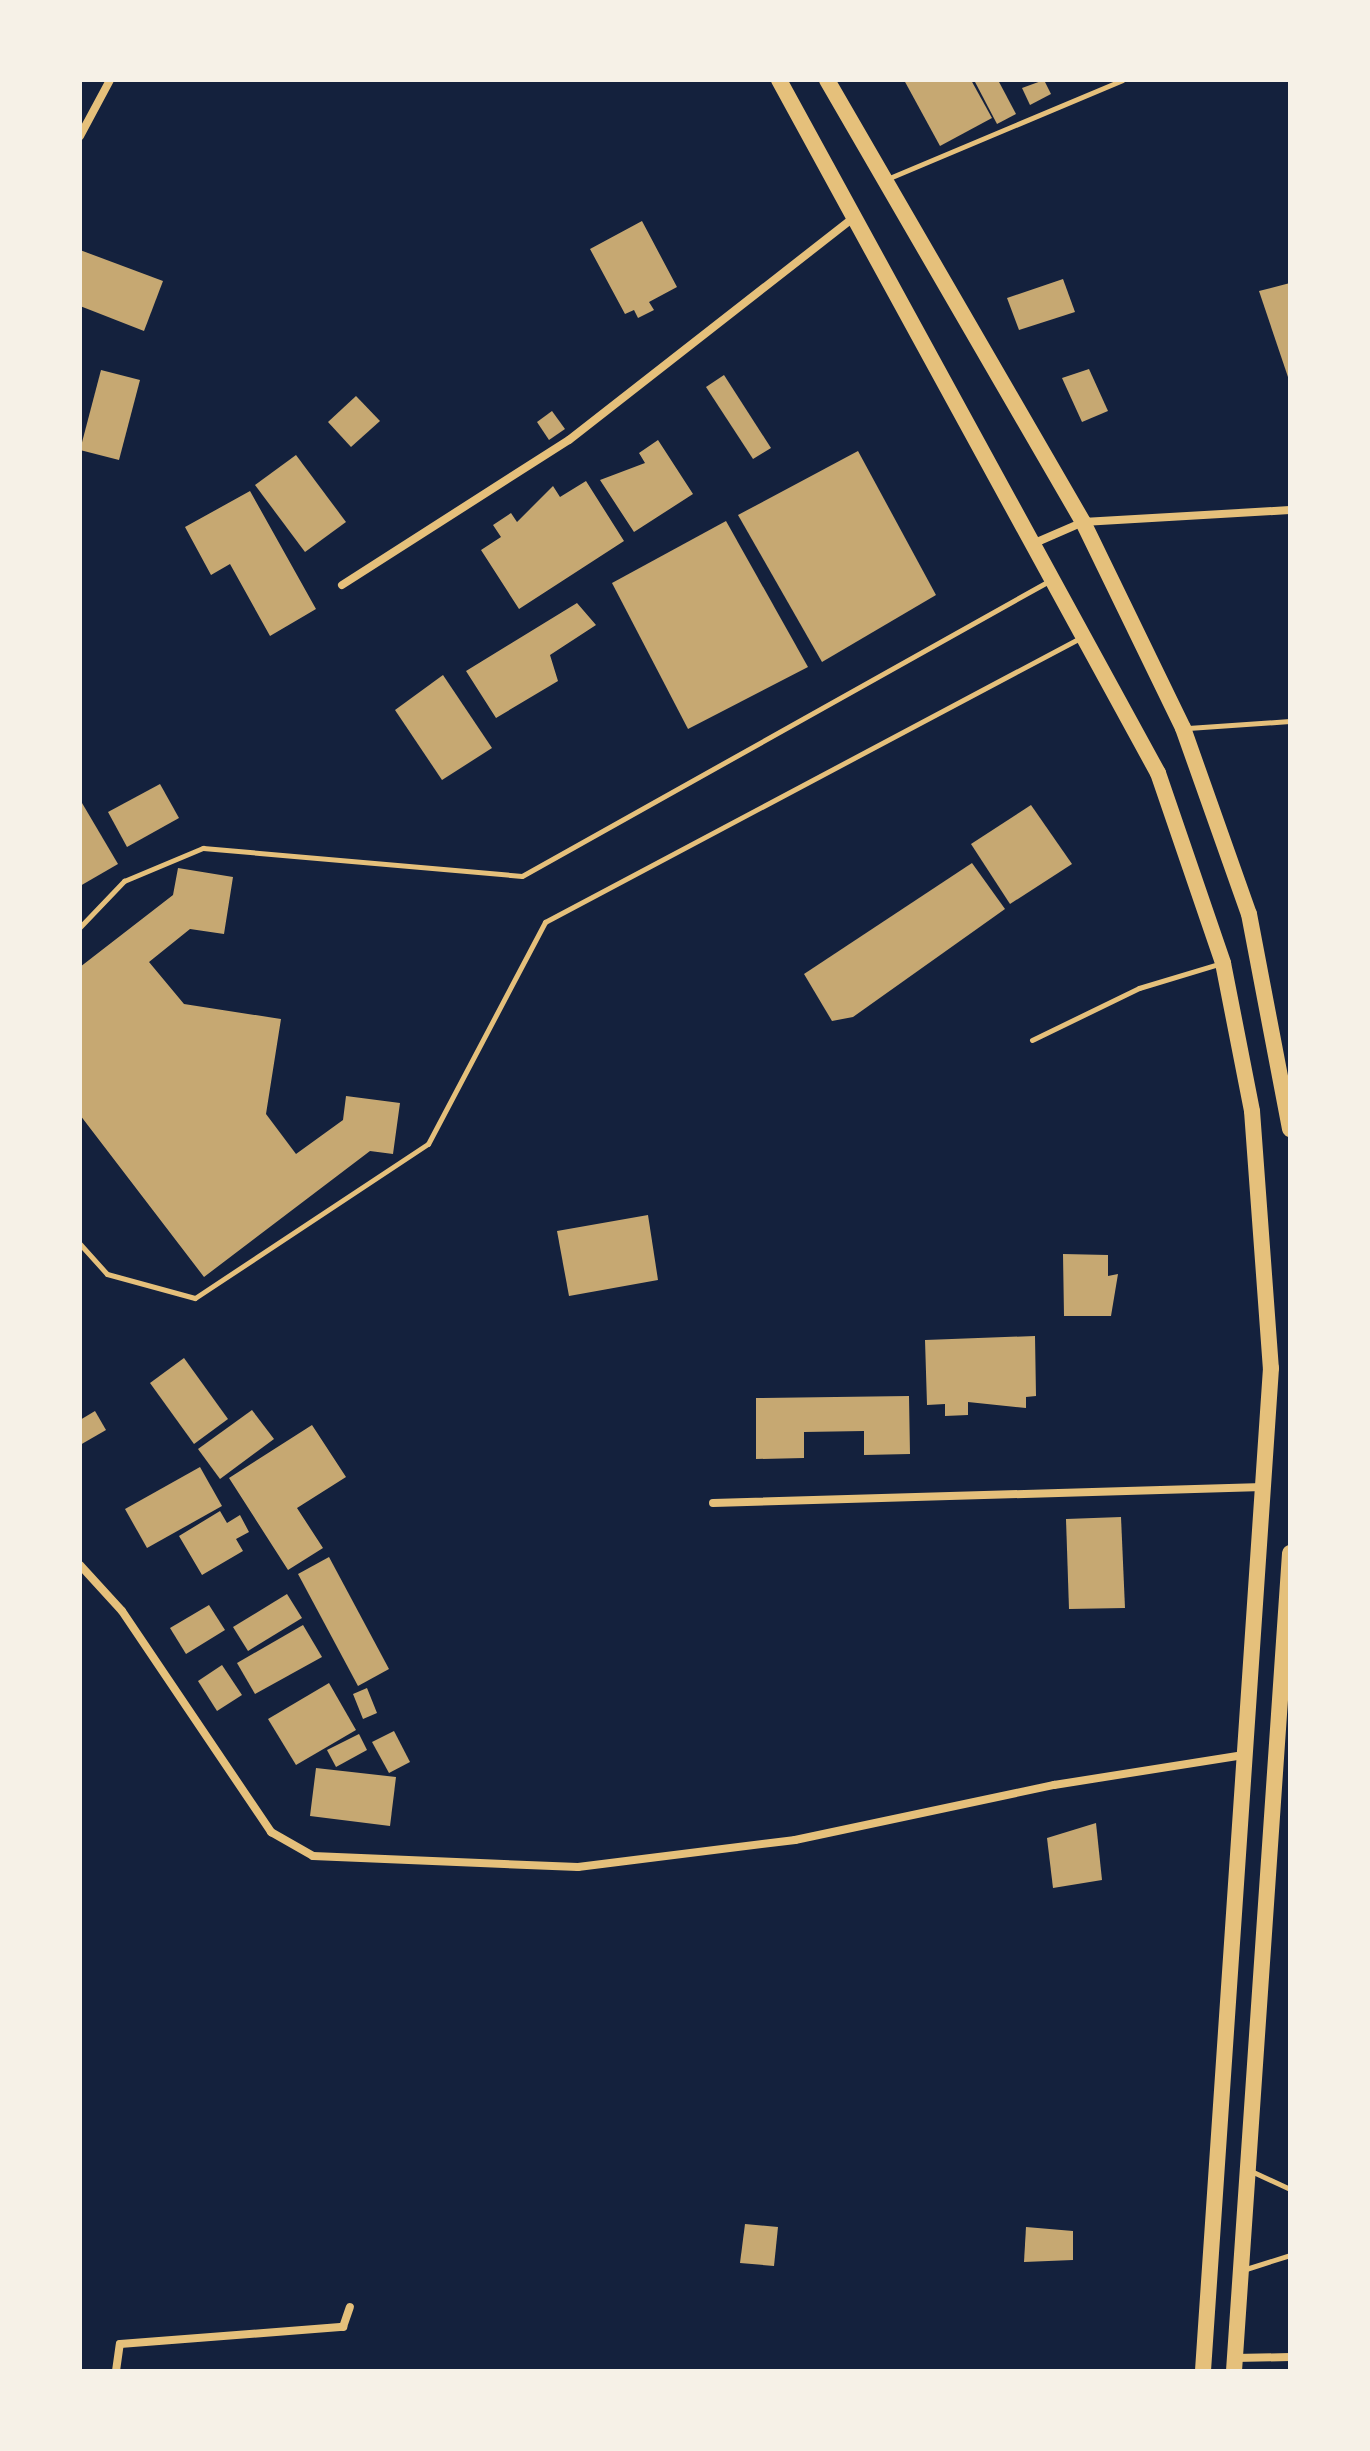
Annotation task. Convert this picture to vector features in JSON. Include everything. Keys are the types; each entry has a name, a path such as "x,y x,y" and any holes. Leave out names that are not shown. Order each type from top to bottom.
{"main road":[{"path":"779,80 1057,577 1158,773 1223,963 1263,1193 1271,1368 1203,2371"},
{"path":"827,80 1083,522 1183,728 1249,914 1290,1129"},
{"path":"1235,2364 1283,1740 1290,1553"}],"street":[{"path":"80,136 110,80"},
{"path":"342,585 569,440 857,216"},
{"path":"1037,542 1083,522 1290,510"},
{"path":"713,1503 1264,1487"},
{"path":"80,1565 122,1611 271,1832 313,1856 578,1867 795,1840 1054,1785 1245,1755"},
{"path":"116,2371 120,2344 343,2327 350,2307"},
{"path":"1235,2364 1290,2357"}],"lane":[{"path":"885,180 1122,80"},
{"path":"80,927 124,881 203,848 522,876 1057,577"},
{"path":"80,1244 107,1274 195,1298 428,1144 545,922 1086,634"},
{"path":"1183,728 1290,721"},
{"path":"1032,1040 1139,988 1223,963"},
{"path":"1248,2169 1290,2189"},
{"path":"1241,2270 1280,2264 1290,2255"}],"building":[{"path":"904,80 971,80 992,118 940,146"},
{"path":"974,80 998,80 1016,114 997,124"},
{"path":"1044,80 1051,94 1030,105 1022,88"},
{"path":"642,221 677,287 649,302 654,310 638,318 634,310 625,314 590,249"},
{"path":"80,250 163,281 144,331 80,306"},
{"path":"1063,279 1075,312 1019,330 1007,298"},
{"path":"1290,283 1290,380 1289,380 1259,291"},
{"path":"1089,369 1108,411 1082,422 1062,378"},
{"path":"101,370 140,380 119,460 80,450"},
{"path":"724,375 771,448 753,459 706,387"},
{"path":"356,396 380,421 351,447 328,422"},
{"path":"552,411 565,429 549,440 537,422"},
{"path":"658,440 693,494 634,532 600,480 645,463 639,453"},
{"path":"858,451 936,595 822,662 738,515"},
{"path":"296,455 346,522 305,552 255,485"},
{"path":"586,481 624,541 519,609 481,550 501,537 493,525 511,513 517,522 553,486 560,497"},
{"path":"250,491 316,609 270,636 230,564 211,575 185,527"},
{"path":"726,521 808,667 688,729 612,583"},
{"path":"577,603 596,625 550,655 558,681 496,718 466,671"},
{"path":"443,675 492,748 442,780 395,710"},
{"path":"160,784 179,818 127,847 108,812"},
{"path":"80,804 118,864 80,886"},
{"path":"1031,805 1072,864 1010,904 971,844"},
{"path":"972,863 1005,909 853,1017 832,1021 804,974"},
{"path":"178,868 233,877 224,934 190,929 149,962 184,1004 281,1019 266,1114 296,1154 343,1120 346,1096 400,1103 393,1154 370,1151 204,1277 80,1115 80,967 173,895"},
{"path":"648,1215 658,1280 569,1296 557,1231"},
{"path":"1063,1254 1108,1255 1108,1276 1118,1274 1111,1316 1064,1316"},
{"path":"1035,1336 1036,1396 1026,1397 1026,1408 968,1402 968,1415 945,1416 945,1404 927,1405 925,1340"},
{"path":"184,1358 228,1419 194,1444 150,1383"},
{"path":"909,1396 910,1454 864,1455 864,1431 804,1432 804,1458 756,1459 756,1398"},
{"path":"252,1410 274,1439 220,1479 198,1449"},
{"path":"95,1411 106,1430 80,1445 80,1420"},
{"path":"312,1425 346,1477 297,1508 323,1548 288,1570 229,1478"},
{"path":"200,1467 222,1506 147,1548 125,1509"},
{"path":"220,1511 227,1523 240,1515 249,1532 236,1539 243,1551 202,1575 179,1536"},
{"path":"1121,1517 1125,1608 1069,1609 1066,1519"},
{"path":"329,1557 389,1669 358,1686 298,1574"},
{"path":"287,1594 302,1618 248,1651 233,1627"},
{"path":"209,1605 225,1630 186,1654 170,1628"},
{"path":"303,1625 322,1657 255,1694 237,1663"},
{"path":"222,1665 242,1695 217,1711 198,1681"},
{"path":"329,1683 356,1730 296,1765 268,1719"},
{"path":"367,1688 377,1713 363,1719 353,1694"},
{"path":"394,1731 410,1762 389,1773 372,1742"},
{"path":"359,1734 367,1750 336,1767 327,1750"},
{"path":"316,1768 396,1777 390,1826 310,1816"},
{"path":"1096,1823 1102,1880 1053,1888 1047,1838"},
{"path":"745,2224 778,2227 774,2266 740,2263"},
{"path":"1026,2227 1073,2231 1073,2260 1024,2262"}]}
